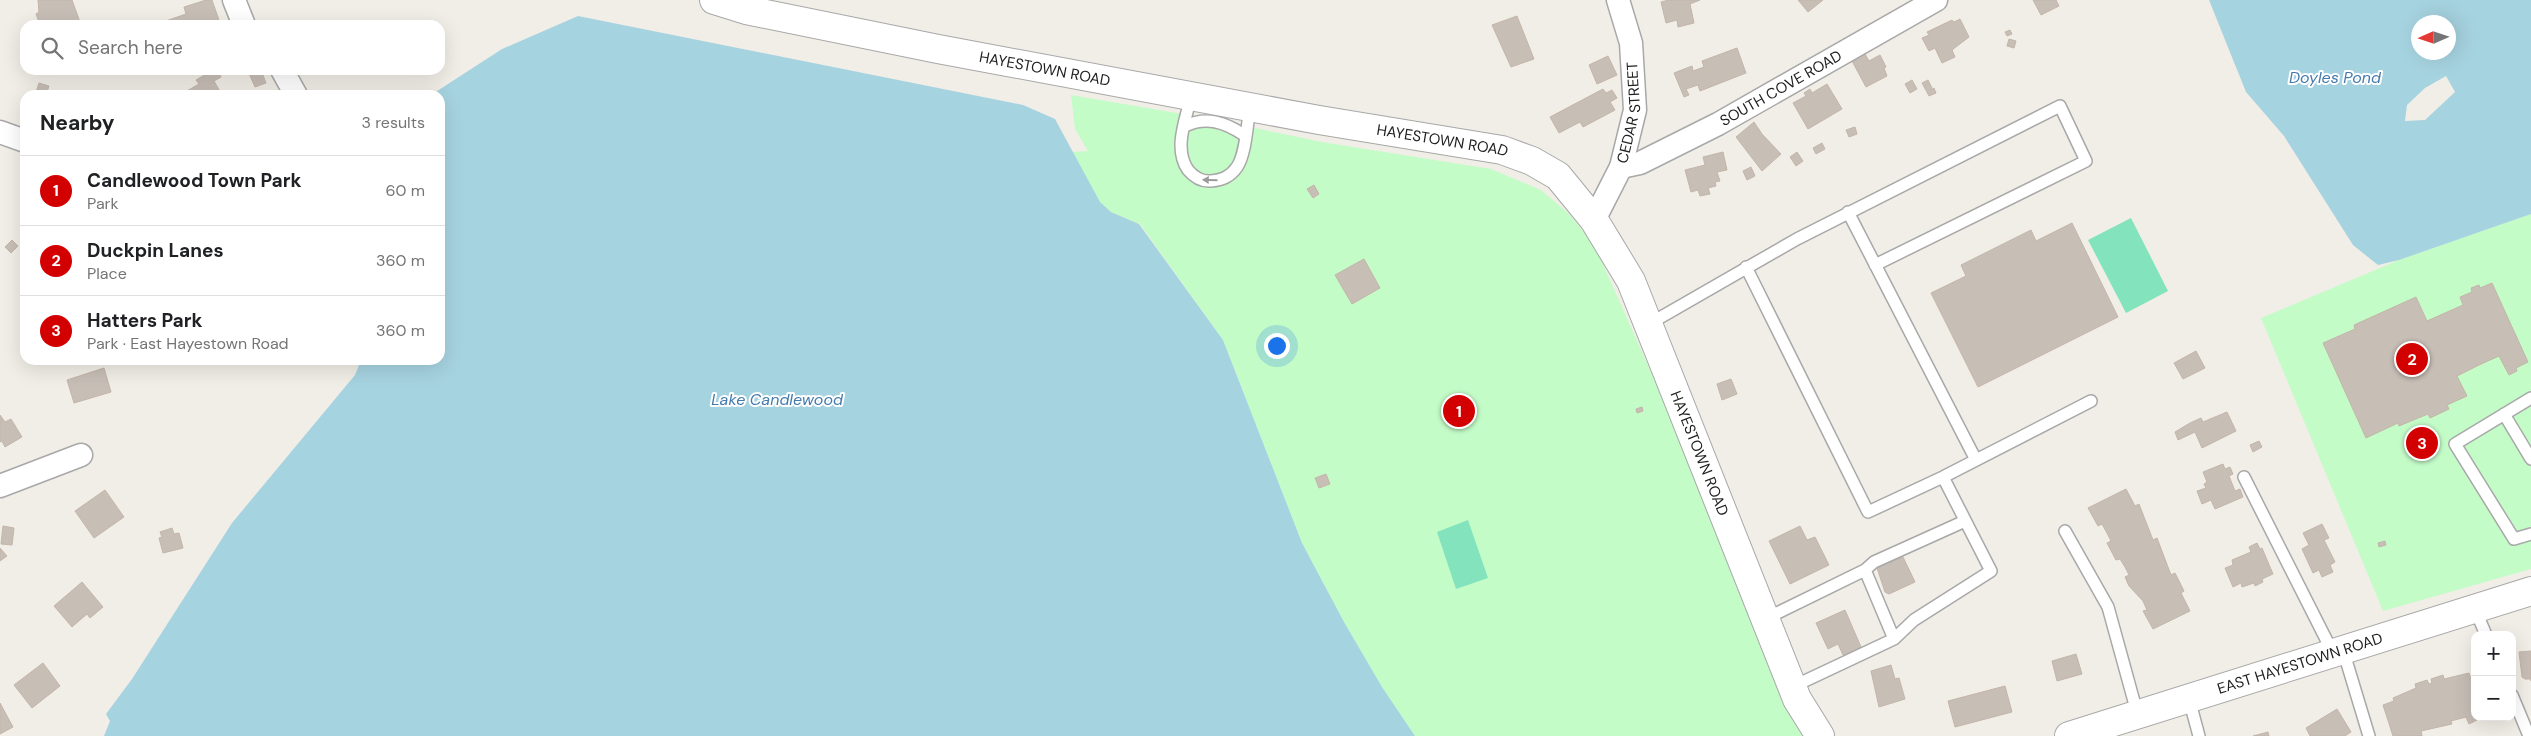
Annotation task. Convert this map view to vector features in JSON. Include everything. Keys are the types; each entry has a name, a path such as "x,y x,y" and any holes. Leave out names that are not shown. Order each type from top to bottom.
{"street":[{"path":"234,0 242,20"},
{"name":"HAYESTOWN ROAD","path":"714,0 746,10 1250,108 1502,150 1532,162 1558,176 1594,220 1631,281 1792,687 1797,699 1820,736"},
{"name":"CEDAR STREET","path":"1594,220 1621,167 1634,110 1631,43 1618,0"},
{"name":"SOUTH COVE ROAD","path":"1621,167 1640,163 1718,124 1936,0"},
{"path":"285,75 293,90"},
{"path":"0,132 20,139"},
{"path":"0,486 81,455"},
{"name":"EAST HAYESTOWN ROAD","path":"2069,736 2189,700 2531,591"}],"lane":[{"path":"1191,96 1181,138 1182,160 1193,176 1206,182 1224,179 1237,167 1243,150 1250,108"},
{"path":"1649,324 1746,267 1848,212 2060,106 2086,161 1875,265"},
{"path":"1185,126 1196,121 1218,121 1244,135"},
{"path":"1848,212 1976,460"},
{"path":"1746,267 1868,512 1943,478 2090,401"},
{"path":"2531,398 2455,444 2514,539 2531,534"},
{"path":"2504,414 2531,459"},
{"path":"2244,477 2338,652 2369,736"},
{"path":"1792,687 1894,639 1914,620 1991,571 1943,478"},
{"path":"1766,618 1865,570 1874,562 1965,521"},
{"path":"2065,531 2108,607 2138,716"},
{"path":"1865,570 1894,639"},
{"path":"2474,608 2484,631"},
{"path":"2189,700 2199,736"},
{"path":"2516,706 2528,736"}],"green space":[{"path":"1071,95 1212,119 1322,142 1491,169 1541,190 1568,213 1594,244 1662,397 1764,654 1807,736 1415,736 1382,687 1344,622 1302,543 1223,340 1140,224 1111,212 1100,202 1071,152 1088,151 1075,129"},
{"path":"2531,214 2531,569 2383,611 2261,318 2399,260"},
{"path":"2131,218 2168,291 2126,313 2088,240"},
{"path":"1468,520 1488,578 1456,589 1437,532"}],"water":[{"name":"Doyles Pond","path":"2209,0 2531,0 2531,214 2399,260 2378,265 2353,245 2284,136 2246,92","holes":["2446,76 2455,92 2425,120 2405,121 2407,105 2425,88"]},
{"name":"Lake Candlewood","path":"578,16 1023,105 1055,119 1100,202 1111,212 1139,224 1223,340 1302,543 1344,622 1382,687 1415,736 104,736 110,721 106,714 132,679 232,523 355,375 359,365 445,365 445,90 439,90 502,49"}],"building":[{"path":"38,0 72,0 79,20 38,20 36,14 39,12"},
{"path":"212,0 219,20 169,20 186,14 184,7"},
{"path":"1669,0 1700,0 1690,4 1694,23 1678,27 1677,20 1666,23 1661,2"},
{"path":"1798,0 1823,0 1808,12"},
{"path":"2033,0 2056,0 2059,6 2041,15"},
{"path":"1517,16 1534,59 1511,67 1492,25"},
{"path":"1960,19 1969,37 1952,50 1955,57 1942,63 1935,48 1929,51 1922,38 1929,35 1927,32 1952,20 1954,22"},
{"path":"2010,30 2012,34 2007,36 2005,32"},
{"path":"2009,39 2016,41 2014,48 2007,46"},
{"path":"1737,48 1746,73 1700,91 1698,85 1686,89 1689,95 1684,97 1674,73 1692,66 1693,71 1704,67 1702,61"},
{"path":"1865,54 1869,61 1880,55 1886,67 1884,68 1887,76 1866,87 1852,61"},
{"path":"1608,56 1617,75 1597,84 1589,65"},
{"path":"204,75 220,75 221,77 214,81 219,90 189,90 199,84 196,80"},
{"path":"250,75 263,75 266,83 255,87"},
{"path":"1912,80 1917,89 1910,93 1905,84"},
{"path":"1928,80 1932,88 1931,90 1934,88 1936,93 1929,96 1922,83"},
{"path":"39,83 49,86 48,90 37,90"},
{"path":"1827,84 1842,109 1808,129 1793,103 1806,96 1804,93 1810,89 1812,93"},
{"path":"1603,89 1606,93 1612,90 1617,98 1610,102 1615,110 1583,127 1580,122 1559,133 1550,117"},
{"path":"1754,122 1762,134 1781,154 1762,171 1736,137"},
{"path":"1855,127 1857,134 1849,137 1846,130"},
{"path":"1822,143 1825,149 1816,154 1813,148"},
{"path":"1723,152 1727,170 1717,172 1720,181 1715,182 1716,186 1708,188 1710,194 1700,196 1698,190 1691,192 1685,170 1705,165 1703,157"},
{"path":"1797,152 1803,161 1796,166 1790,157"},
{"path":"1751,167 1755,176 1747,180 1743,171"},
{"path":"1314,185 1319,194 1313,198 1307,189"},
{"path":"2072,223 2118,317 1978,387 1931,293 1966,276 1961,265 2031,230 2036,241"},
{"path":"12,240 18,246 11,253 5,247"},
{"path":"1364,259 1380,288 1352,304 1335,275"},
{"path":"2492,283 2528,362 2516,368 2517,371 2509,375 2499,356 2479,365 2457,376 2467,396 2447,405 2449,409 2430,418 2428,414 2399,426 2398,423 2366,438 2323,343 2355,329 2354,325 2416,297 2427,321 2463,305 2460,297 2472,292 2471,288 2479,285 2480,288"},
{"path":"2196,351 2205,368 2183,379 2174,363"},
{"path":"104,368 111,392 74,403 67,380"},
{"path":"1731,379 1737,394 1722,400 1717,384"},
{"path":"1642,407 1643,411 1637,413 1636,409"},
{"path":"2227,412 2236,431 2202,448 2195,432 2178,440 2175,432 2190,423 2201,418 2203,422"},
{"path":"0,415 5,422 11,419 22,437 5,447 2,441 0,442"},
{"path":"2259,441 2262,447 2253,452 2250,445"},
{"path":"2223,464 2225,469 2230,467 2233,474 2229,476 2235,491 2240,489 2243,497 2215,509 2211,500 2202,504 2197,491 2206,488 2204,484 2207,482 2203,472"},
{"path":"1326,474 1330,484 1319,488 1315,478"},
{"path":"2126,489 2135,506 2139,504 2153,540 2157,538 2171,575 2175,573 2184,591 2181,593 2190,611 2153,629 2143,611 2147,610 2143,601 2129,586 2125,577 2129,575 2125,567 2120,559 2116,560 2107,543 2111,541 2107,533 2102,524 2098,526 2088,508"},
{"path":"105,490 124,517 94,538 75,511"},
{"path":"2322,524 2329,538 2324,540 2335,562 2330,565 2333,572 2322,577 2319,570 2313,573 2302,549 2309,545 2303,533"},
{"path":"3,526 14,528 12,545 1,544"},
{"path":"1800,526 1807,540 1815,537 1829,565 1790,584 1769,541"},
{"path":"172,528 174,534 179,533 183,548 163,553 159,538 162,537 160,532"},
{"path":"2385,541 2386,545 2379,547 2378,543"},
{"path":"2257,543 2260,549 2262,548 2273,574 2262,579 2263,582 2255,586 2254,583 2242,587 2241,583 2233,587 2225,568 2233,565 2232,560 2251,552 2249,547"},
{"path":"0,548 7,556 0,561"},
{"path":"1903,557 1915,582 1889,594 1885,592 1877,568"},
{"path":"82,582 103,607 90,618 87,614 72,627 54,606"},
{"path":"1845,610 1861,647 1843,655 1838,644 1828,649 1816,623"},
{"path":"2531,651 2531,679 2525,679 2522,677 2519,652"},
{"path":"2076,654 2082,674 2057,681 2052,661"},
{"path":"43,663 60,686 32,708 14,685"},
{"path":"1891,665 1895,679 1899,678 1905,699 1879,707 1871,671"},
{"path":"2469,673 2471,677 2471,721 2475,721 2469,724 2466,717 2451,721 2452,724 2421,731 2422,736 2393,736 2383,705 2394,701 2393,698 2416,688 2415,684 2427,680 2429,684 2432,683 2431,679 2443,675 2444,679"},
{"path":"2005,686 2012,712 1955,727 1948,701"},
{"path":"0,703 13,727 0,734"},
{"path":"2337,709 2351,732 2345,736 2310,736 2306,728"},
{"path":"2268,732 2269,736 2253,736"}],"place":[{"name":"Duckpin Lanes","path":"2412,359"},
{"name":"Candlewood Town Park","path":"1459,411"},
{"name":"Hatters Park","path":"2422,443"}]}
